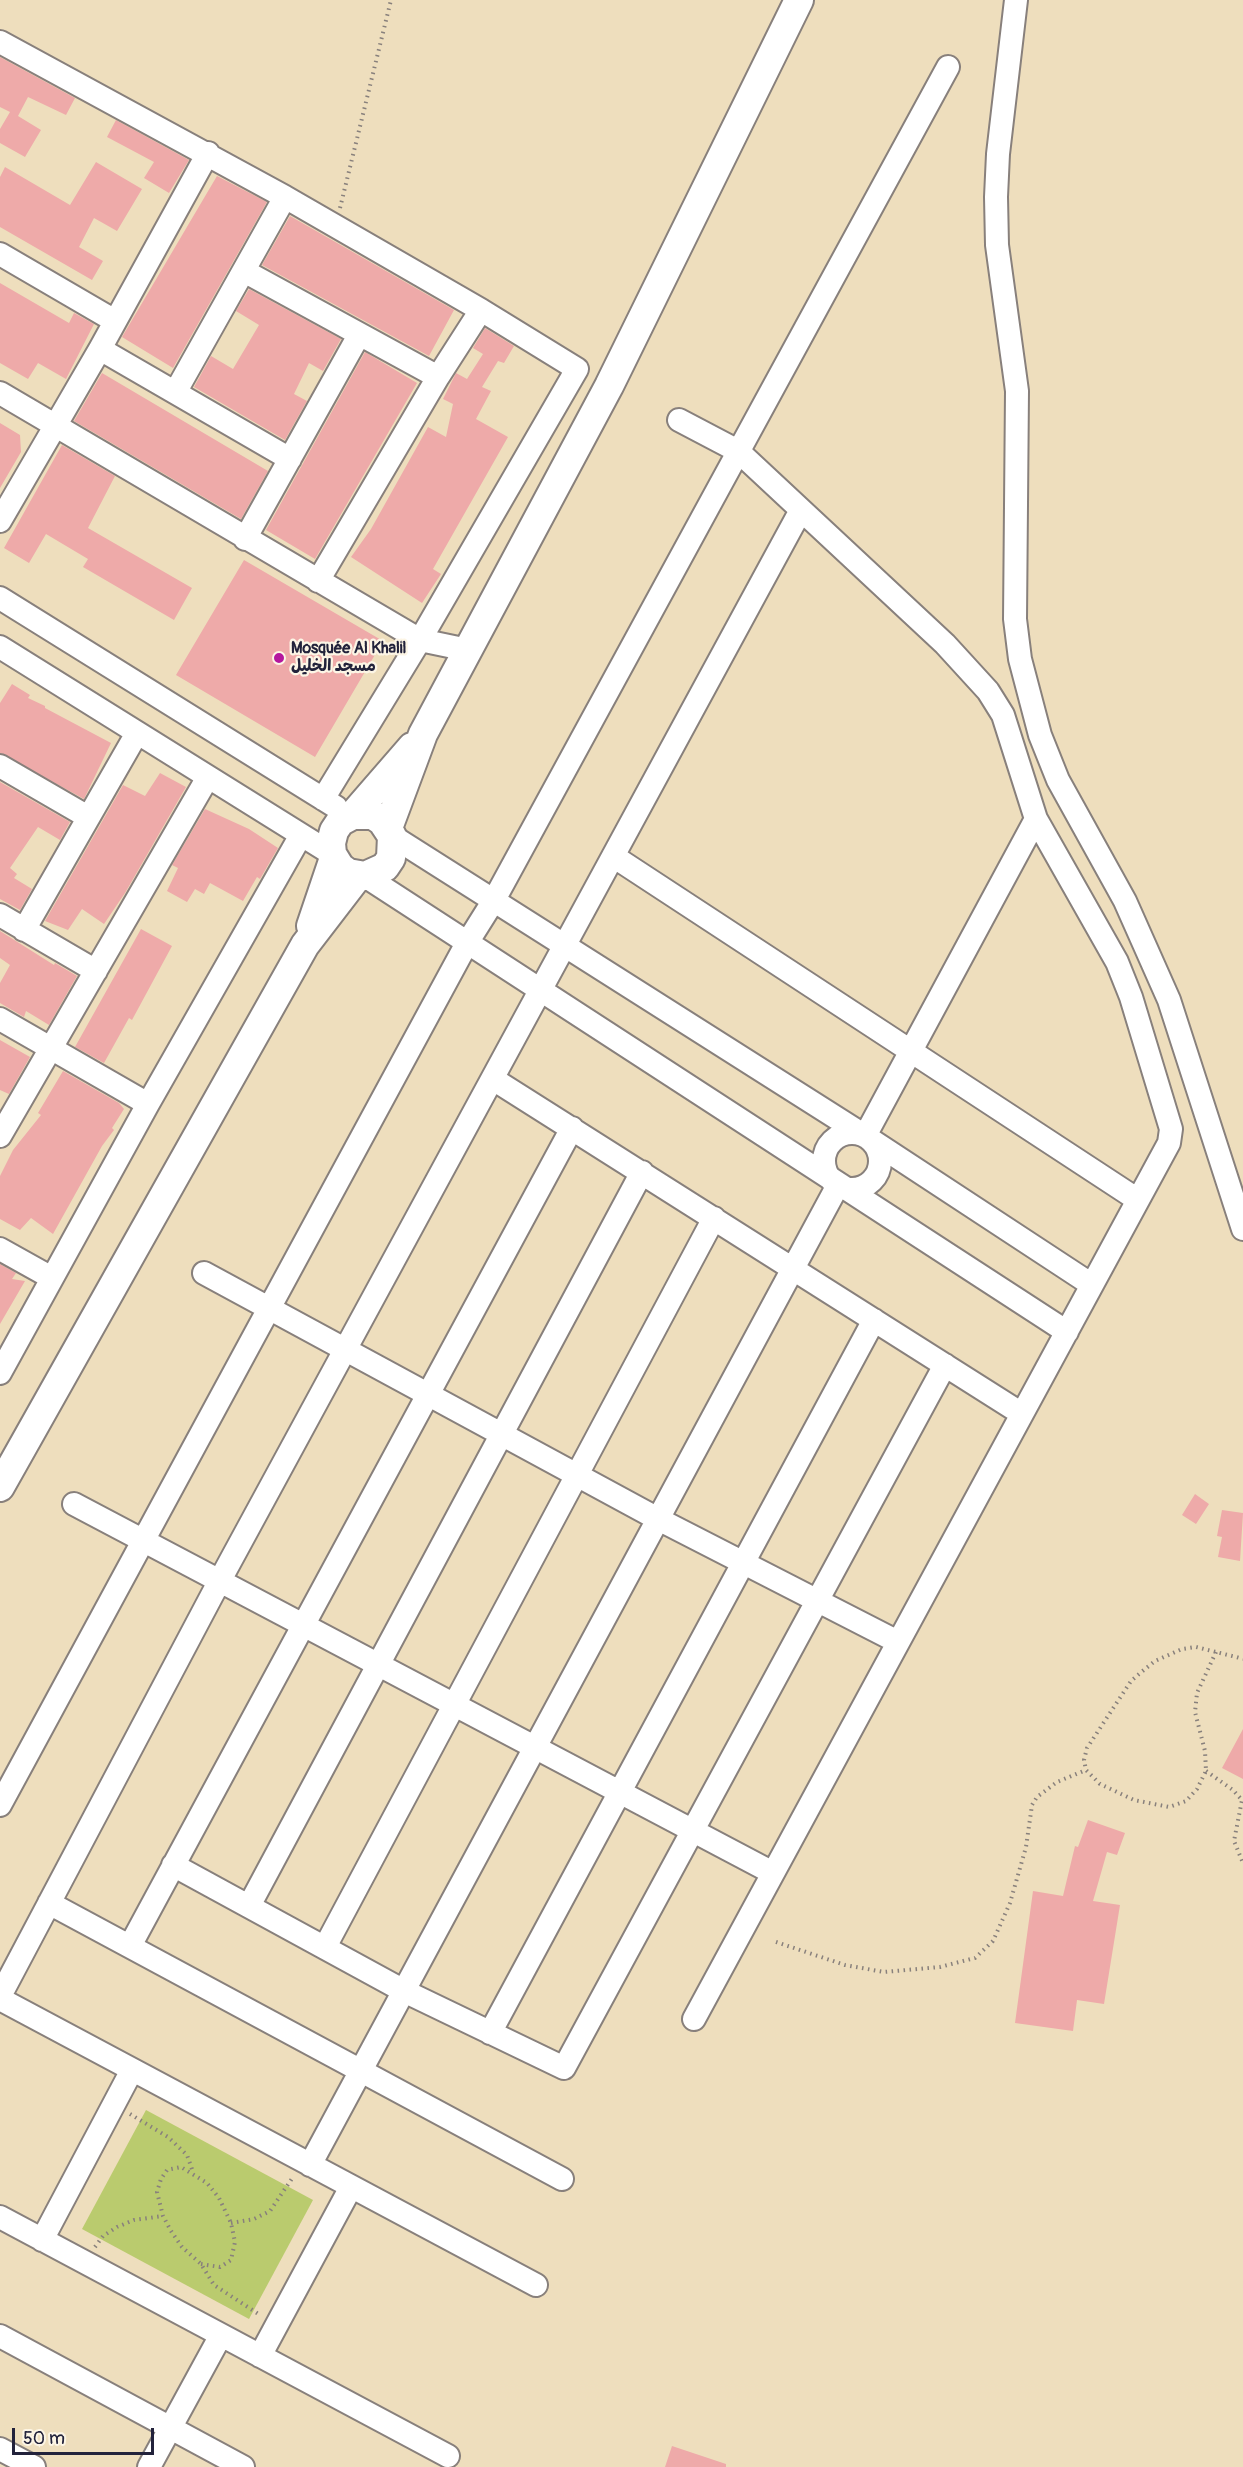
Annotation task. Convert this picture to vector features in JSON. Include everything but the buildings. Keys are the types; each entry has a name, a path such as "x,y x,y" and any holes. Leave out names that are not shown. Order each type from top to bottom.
{"main road":[{"path":"0,1487 305,945 362,876 385,867 393,847 390,832 423,734 609,386 799,0"},
{"path":"305,945 333,856 331,843 334,831 423,734"},
{"path":"351,815 373,816 390,832"},
{"path":"333,856 348,873 362,876"}],"street":[{"path":"1016,0 998,154 996,197 997,245 1017,391 1015,619 1020,659 1040,735 1058,780 1125,901 1169,1000 1243,1229"},
{"path":"0,42 208,153 609,386"},
{"path":"0,1805 468,943 494,900 948,68"},
{"path":"0,521 100,349 208,153"},
{"path":"176,392 285,197"},
{"path":"0,254 115,321"},
{"path":"244,272 438,377"},
{"path":"318,581 438,377 481,310"},
{"path":"245,539 359,335"},
{"path":"100,349 290,459"},
{"path":"323,799 420,640 577,369"},
{"path":"0,393 420,640 468,650"},
{"path":"679,420 738,451 945,644 988,691 1003,715 1036,819 1117,962 1131,997 1171,1129 1169,1143 693,2019"},
{"path":"536,2285 0,1998 219,1582 801,510"},
{"path":"0,598 351,815"},
{"path":"0,647 333,856"},
{"path":"24,930 137,733"},
{"path":"0,766 88,817"},
{"path":"0,1136 208,777"},
{"path":"865,1136 1036,819"},
{"path":"390,832 865,1136 1092,1285"},
{"path":"0,1373 148,1104 301,835"},
{"path":"613,856 1138,1200"},
{"path":"362,876 1067,1332"},
{"path":"0,915 96,971"},
{"path":"0,1019 148,1104"},
{"path":"492,1079 1022,1414"},
{"path":"130,1946 572,1128"},
{"path":"846,1134 865,1136 878,1148 880,1166 877,1174 864,1187 856,1189 838,1185 826,1171 826,1152 830,1144 846,1134"},
{"path":"249,1906 642,1172"},
{"path":"306,2163 404,1991 838,1185"},
{"path":"324,1947 714,1218"},
{"path":"0,1249 52,1278"},
{"path":"204,1273 658,1519 898,1642"},
{"path":"490,2033 874,1320"},
{"path":"174,1864 404,1991 564,2068 945,1365"},
{"path":"74,1503 219,1582 773,1873"},
{"path":"49,1903 562,2179"},
{"path":"42,2240 132,2070"},
{"path":"260,2356 351,2187"},
{"path":"0,2217 448,2456"},
{"path":"149,2467 221,2335"},
{"path":"0,2336 243,2467"},
{"path":"0,2449 34,2467"}],"path":[{"path":"336,226 391,0"},
{"path":"1216,1652 1197,1693 1195,1712 1205,1751 1206,1771 1197,1789 1186,1801 1169,1807 1134,1800 1100,1784 1086,1770 1084,1760 1087,1748 1131,1681 1139,1674 1155,1661 1182,1648 1196,1647 1216,1652 1243,1659"},
{"path":"776,1942 844,1965 884,1972 940,1967 975,1958 993,1941 1010,1903 1026,1847 1032,1804 1036,1797 1057,1782 1086,1770"},
{"path":"1206,1771 1233,1790 1242,1800 1234,1841 1243,1863"},
{"path":"114,2104 168,2137 187,2155 194,2172"},
{"path":"231,2223 254,2219 270,2211 306,2163"},
{"path":"201,2264 220,2267 231,2260 235,2242 231,2223 219,2198 207,2182 194,2172 181,2167 167,2170 160,2179 157,2192 163,2216 182,2247 201,2264 214,2285 242,2306 277,2324"},
{"path":"84,2262 103,2236 117,2227 134,2220 163,2216"}],"green space":[{"path":"146,2110 313,2200 249,2319 82,2229"}],"place":[{"name":"Mosquée Al Khalil مسجد الخليل","path":"279,658"}]}
